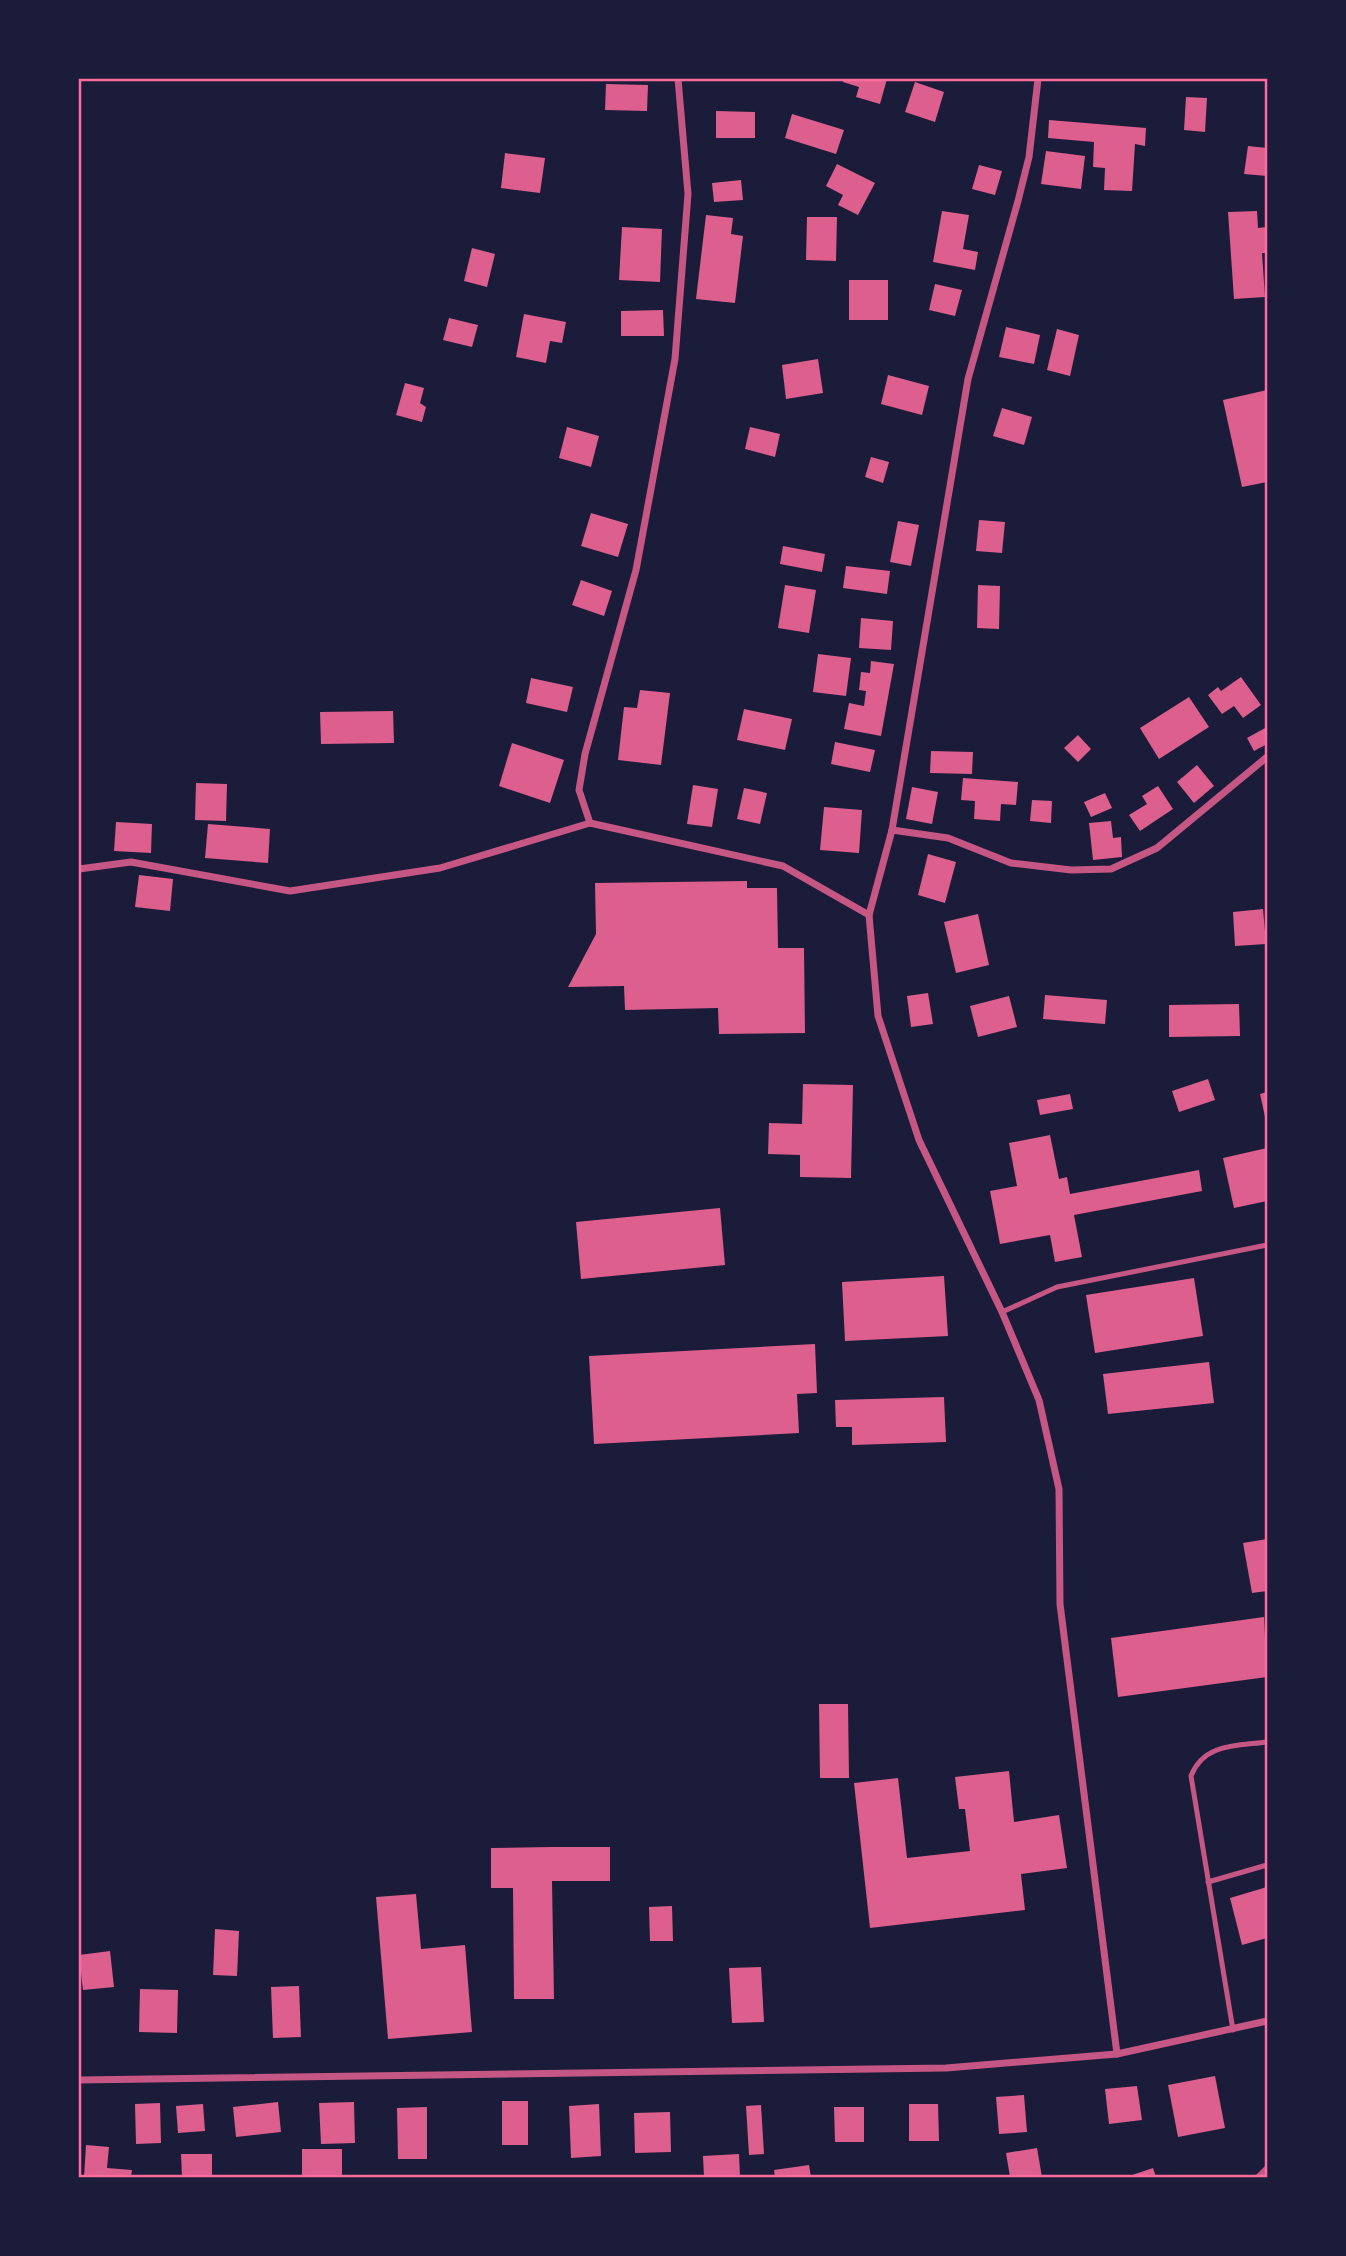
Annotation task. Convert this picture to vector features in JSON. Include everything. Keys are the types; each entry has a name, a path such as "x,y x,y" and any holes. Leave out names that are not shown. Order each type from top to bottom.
{"street":[{"path":"590,823 579,790 585,754 636,570 674,359 688,194 678,79"},
{"path":"1038,79 1024,179 968,379 892,830 869,915 878,1016 919,1140 1002,1312 1039,1401 1059,1489 1060,1604 1117,2054"},
{"path":"892,830 948,838 1011,863 1071,870 1111,869 1157,848 1267,757"},
{"path":"79,869 131,862 290,891 440,868 590,823 783,866 869,915"},
{"path":"79,2080 946,2068 1117,2054 1267,2021"},
{"path":"1259,2177 1267,2169"}],"lane":[{"path":"1002,1312 1056,1287 1267,1245"},
{"path":"1233,2030 1191,1776 1196,1762 1214,1749 1267,1742"},
{"path":"1208,1882 1267,1865"}],"building":[{"path":"844,79 887,79 880,104 856,97 859,87 843,82"},
{"path":"915,82 944,92 935,122 905,112"},
{"path":"606,84 648,85 647,111 605,110"},
{"path":"1186,97 1207,98 1205,132 1184,130"},
{"path":"716,111 755,112 755,138 716,138"},
{"path":"792,114 844,130 836,154 785,138"},
{"path":"1049,120 1146,128 1145,146 1135,144 1132,191 1104,190 1105,168 1093,167 1094,142 1048,138"},
{"path":"1248,146 1267,148 1267,176 1244,174"},
{"path":"1046,151 1085,156 1081,189 1041,184"},
{"path":"505,153 545,158 540,193 501,188"},
{"path":"837,164 875,183 858,215 838,205 843,195 826,186"},
{"path":"979,165 1002,171 995,195 972,189"},
{"path":"741,180 743,200 714,202 712,183"},
{"path":"942,211 969,215 963,249 978,252 975,270 933,262"},
{"path":"1257,211 1258,228 1267,227 1267,253 1262,253 1265,297 1234,299 1228,212"},
{"path":"706,215 733,218 731,234 743,236 735,303 696,299"},
{"path":"807,217 837,217 836,261 806,260"},
{"path":"622,227 662,229 660,282 619,280"},
{"path":"472,248 495,254 487,287 464,281"},
{"path":"849,280 888,280 888,320 849,320"},
{"path":"935,284 962,290 955,316 929,310"},
{"path":"663,310 664,336 621,336 621,311"},
{"path":"524,314 566,322 562,343 550,341 546,363 516,357"},
{"path":"449,318 478,325 472,347 443,340"},
{"path":"1006,327 1040,335 1034,364 999,357"},
{"path":"1057,329 1079,335 1070,376 1047,370"},
{"path":"818,359 823,393 786,399 782,365"},
{"path":"888,375 929,386 922,415 881,404"},
{"path":"405,383 424,388 420,403 426,407 422,422 396,415"},
{"path":"1267,390 1267,482 1242,487 1223,400"},
{"path":"1002,408 1032,417 1024,445 993,436"},
{"path":"567,427 599,436 591,467 559,458"},
{"path":"750,427 780,434 775,457 745,449"},
{"path":"871,457 889,462 883,483 865,477"},
{"path":"591,513 628,524 618,557 581,546"},
{"path":"979,520 1005,522 1002,553 976,551"},
{"path":"898,521 919,525 911,566 890,562"},
{"path":"783,546 825,554 822,572 780,564"},
{"path":"846,566 890,571 887,594 843,588"},
{"path":"581,580 612,591 604,616 572,605"},
{"path":"785,585 816,590 809,633 778,628"},
{"path":"978,585 1000,586 999,629 977,628"},
{"path":"861,618 893,621 891,650 859,648"},
{"path":"818,654 851,658 846,696 813,692"},
{"path":"871,661 894,664 881,736 844,729 849,703 864,706 866,691 859,690 861,672 870,673"},
{"path":"1241,677 1261,705 1243,718 1234,706 1222,714 1208,695 1218,687 1221,691"},
{"path":"531,678 573,687 567,712 526,703"},
{"path":"640,690 670,693 661,765 618,760 624,707 637,708"},
{"path":"1189,697 1209,727 1159,759 1140,728"},
{"path":"744,709 792,719 785,750 737,740"},
{"path":"393,711 394,743 321,744 320,712"},
{"path":"1267,727 1267,744 1254,751 1247,738"},
{"path":"1078,735 1091,749 1078,762 1064,748"},
{"path":"835,742 875,750 870,772 831,764"},
{"path":"512,743 564,760 550,803 499,786"},
{"path":"931,751 973,752 972,774 930,773"},
{"path":"1197,765 1214,786 1194,803 1177,782"},
{"path":"963,778 1018,782 1016,805 1001,804 1000,821 974,819 975,801 961,800"},
{"path":"196,783 227,784 226,821 195,820"},
{"path":"693,785 718,789 712,827 687,824"},
{"path":"1158,786 1173,809 1140,831 1129,815 1147,804 1142,796"},
{"path":"912,787 938,792 932,824 906,819"},
{"path":"744,788 767,793 760,824 737,819"},
{"path":"1105,793 1112,808 1091,817 1084,802"},
{"path":"1032,800 1052,801 1051,823 1030,821"},
{"path":"824,807 862,810 859,853 820,850"},
{"path":"1111,821 1113,838 1121,837 1122,857 1093,860 1089,823"},
{"path":"116,822 152,824 151,853 114,851"},
{"path":"208,824 270,829 268,863 205,858"},
{"path":"928,854 956,862 945,903 918,895"},
{"path":"139,875 173,879 170,911 135,907"},
{"path":"747,881 747,888 777,888 778,948 804,948 805,1033 719,1034 718,1008 625,1010 624,986 568,987 596,934 595,883"},
{"path":"1263,909 1266,944 1235,946 1233,912"},
{"path":"978,914 989,965 956,973 944,922"},
{"path":"928,993 933,1024 911,1027 907,996"},
{"path":"1045,995 1107,1000 1105,1024 1043,1019"},
{"path":"1009,996 1017,1027 978,1037 970,1006"},
{"path":"1239,1004 1240,1036 1169,1037 1169,1005"},
{"path":"1208,1079 1215,1100 1179,1112 1172,1091"},
{"path":"803,1084 853,1085 851,1178 800,1177 800,1155 768,1154 769,1123 802,1124"},
{"path":"1267,1092 1267,1121 1266,1121 1260,1094"},
{"path":"1070,1094 1073,1109 1040,1115 1037,1100"},
{"path":"1050,1135 1059,1179 1067,1177 1070,1194 1199,1170 1202,1191 1074,1215 1082,1257 1055,1262 1050,1235 1000,1244 990,1191 1017,1186 1009,1143"},
{"path":"1267,1148 1267,1201 1234,1208 1223,1158"},
{"path":"720,1208 725,1265 581,1279 576,1222"},
{"path":"944,1276 948,1336 845,1341 842,1282"},
{"path":"1194,1278 1203,1336 1095,1353 1086,1295"},
{"path":"815,1344 817,1393 797,1394 799,1433 594,1444 589,1356"},
{"path":"1209,1362 1214,1403 1108,1414 1103,1374"},
{"path":"944,1397 946,1442 852,1445 852,1427 836,1427 835,1400"},
{"path":"1267,1539 1267,1591 1252,1593 1243,1543"},
{"path":"1264,1617 1267,1677 1118,1697 1111,1638"},
{"path":"819,1704 848,1704 849,1778 820,1778"},
{"path":"1009,1771 1014,1822 1059,1815 1067,1868 1021,1874 1025,1910 870,1928 854,1783 898,1778 907,1858 970,1851 965,1809 959,1809 955,1777"},
{"path":"610,1847 610,1881 552,1881 554,1999 514,1999 513,1888 491,1888 491,1848"},
{"path":"1267,1887 1267,1938 1242,1945 1230,1898"},
{"path":"416,1894 421,1949 465,1945 472,2032 388,2039 376,1897"},
{"path":"672,1906 673,1941 650,1941 649,1907"},
{"path":"215,1929 239,1931 237,1976 213,1975"},
{"path":"110,1951 114,1987 83,1990 79,1955"},
{"path":"761,1967 764,2022 732,2023 729,1968"},
{"path":"299,1986 301,2037 273,2038 271,1987"},
{"path":"140,1989 178,1990 177,2033 139,2032"},
{"path":"1215,2076 1225,2128 1178,2137 1168,2085"},
{"path":"1137,2086 1142,2120 1109,2124 1105,2089"},
{"path":"1024,2095 1027,2132 999,2134 996,2097"},
{"path":"502,2101 528,2101 528,2145 502,2145"},
{"path":"278,2102 281,2132 236,2137 233,2107"},
{"path":"354,2102 355,2143 321,2144 319,2103"},
{"path":"160,2103 161,2143 136,2144 135,2104"},
{"path":"203,2104 205,2131 178,2133 176,2106"},
{"path":"599,2104 601,2156 571,2158 569,2106"},
{"path":"909,2104 938,2104 939,2141 909,2141"},
{"path":"761,2105 764,2154 749,2155 746,2106"},
{"path":"427,2107 427,2159 398,2159 397,2108"},
{"path":"834,2107 864,2107 864,2142 835,2142"},
{"path":"670,2112 671,2152 635,2153 634,2113"},
{"path":"86,2145 109,2147 107,2168 132,2170 131,2177 84,2177"},
{"path":"1037,2148 1042,2177 1010,2177 1006,2153"},
{"path":"302,2149 342,2149 342,2177 302,2176"},
{"path":"181,2154 212,2154 212,2177 182,2177"},
{"path":"739,2154 740,2177 704,2177 703,2156"},
{"path":"809,2165 811,2177 775,2177 774,2170"},
{"path":"1153,2168 1156,2177 1126,2177"}]}
